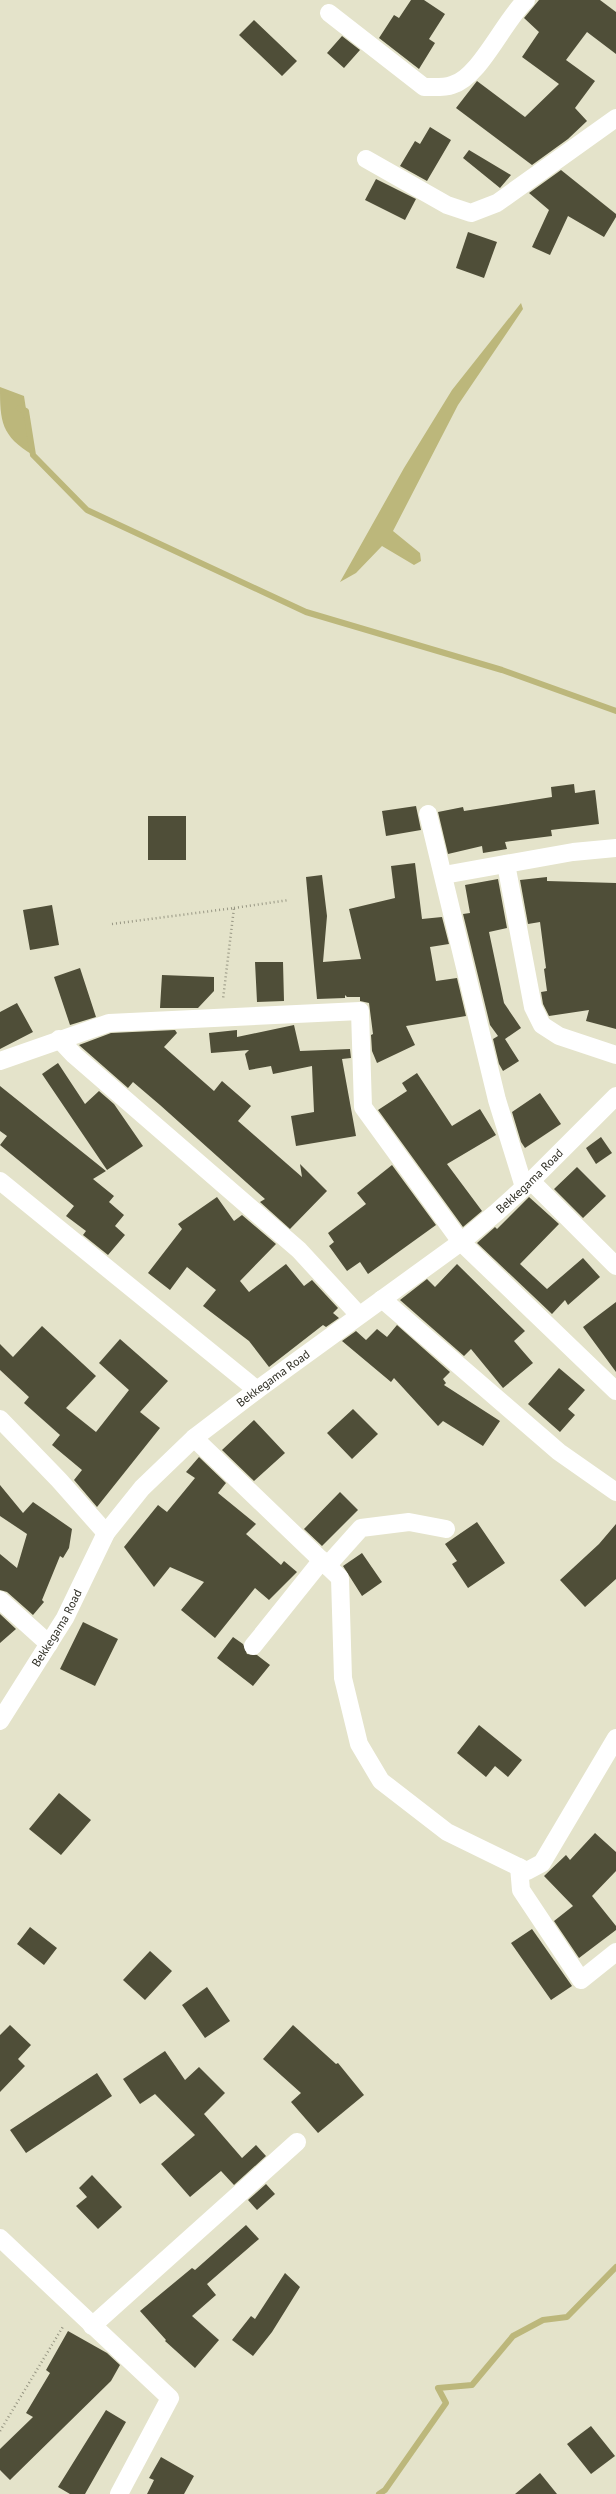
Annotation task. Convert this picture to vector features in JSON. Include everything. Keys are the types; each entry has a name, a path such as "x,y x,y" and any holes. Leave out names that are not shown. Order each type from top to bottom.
{"street":[{"path":"328,14 424,87 431,87 452,85 470,76 514,11 526,0"},
{"path":"366,160 447,206 471,213 497,203 616,118"},
{"path":"428,814 444,875 497,1100 528,1184 616,1266"},
{"path":"444,875 573,852 616,848"},
{"path":"506,864 533,1007 542,1025 559,1036 616,1055"},
{"path":"0,1061 59,1039 109,1023 360,1011 363,1107 460,1242 616,1390"},
{"path":"59,1039 80,1061 299,1250 359,1315"},
{"name":"Bekkegama Road","path":"0,1721 65,1618 106,1533 142,1488 194,1438 257,1390 460,1242 608,1114 616,1096"},
{"path":"0,1181 257,1390"},
{"path":"382,1299 559,1452 616,1492"},
{"path":"0,1418 60,1480 106,1533"},
{"path":"194,1438 340,1578 343,1678 358,1744 382,1781 447,1832 527,1871 542,1863 616,1738"},
{"path":"254,1646 324,1563 361,1528 409,1522 446,1529"},
{"path":"0,1600 49,1644"},
{"path":"519,1867 521,1890 581,1980 616,1952"},
{"path":"92,2326 297,2142"},
{"path":"0,2238 170,2398 119,2494"}],"path":[{"path":"112,924 289,900"},
{"path":"220,1018 234,908"},
{"path":"0,2431 74,2309"}],"shaded area":[{"path":"521,303 523,309 458,405 393,531 420,553 421,561 414,565 382,546 356,573 340,582 404,468 452,390"},
{"path":"0,387 24,396 33,455 14,441 4,427"}],"building":[{"path":"411,0 424,0 445,14 429,39 435,43 419,69 379,38 394,15 399,18"},
{"path":"539,0 600,0 616,12 616,54 587,32 566,60 595,81 575,108 587,121 568,139 532,165 456,108 477,81 525,117 559,84 522,57 539,32 524,18"},
{"path":"254,20 297,61 282,76 239,35"},
{"path":"342,36 360,50 344,68 327,53"},
{"path":"430,127 451,140 427,181 400,166 415,141 420,144"},
{"path":"469,150 511,175 500,188 463,158"},
{"path":"561,170 616,214 616,217 604,237 568,216 550,255 532,247 549,210 529,193"},
{"path":"376,179 416,199 405,220 365,200"},
{"path":"468,232 497,242 484,278 456,268"},
{"path":"574,784 575,793 595,790 599,824 551,830 552,836 505,842 507,849 483,853 482,846 448,854 438,812 463,807 464,811 552,797 551,787"},
{"path":"416,806 421,830 386,836 382,811"},
{"path":"148,816 186,816 186,860 148,860"},
{"path":"415,863 422,919 442,917 449,944 430,947 436,981 457,978 466,1016 406,1026 415,1045 377,1063 372,1051 371,1035 373,1034 369,1003 360,1001 360,997 347,997 345,995 345,998 317,999 306,877 322,875 327,916 323,962 361,959 349,909 395,898 391,866"},
{"path":"547,877 547,881 616,883 616,1029 586,1021 589,1010 549,1016 543,1004 541,992 547,991 544,969 546,968 540,922 528,924 520,880"},
{"path":"498,879 507,928 489,932 504,1003 521,1028 505,1039 519,1061 503,1071 499,1064 493,1039 498,1036 490,1025 463,914 470,913 465,885"},
{"path":"52,905 59,945 30,950 23,910"},
{"path":"255,962 283,962 284,1001 257,1002"},
{"path":"80,968 96,1017 70,1025 54,977"},
{"path":"162,975 214,977 214,991 198,1008 160,1008"},
{"path":"17,1003 33,1032 0,1049 0,1012"},
{"path":"294,1025 300,1051 350,1049 351,1058 342,1059 356,1136 296,1146 291,1116 314,1112 312,1066 273,1074 271,1066 249,1070 245,1054 249,1050 211,1053 209,1033 237,1030 237,1037"},
{"path":"175,1030 177,1033 164,1047 214,1091 222,1081 251,1106 238,1121 302,1177 300,1164 327,1191 290,1229 260,1202 265,1199 160,1105 133,1082 128,1088 79,1045 111,1033"},
{"path":"58,1063 85,1104 99,1091 114,1104 143,1146 107,1170 42,1074"},
{"path":"417,1073 452,1126 480,1109 496,1135 447,1164 482,1211 463,1227 378,1110 407,1091 402,1083"},
{"path":"0,1086 106,1171 93,1179 114,1196 109,1202 124,1215 115,1226 125,1235 108,1255 83,1235 86,1231 66,1216 74,1206 0,1145 7,1136 0,1131"},
{"path":"540,1093 561,1124 525,1148 521,1142 512,1112"},
{"path":"601,1137 612,1153 596,1164 586,1148"},
{"path":"392,1165 436,1225 368,1274 360,1262 347,1271 329,1246 334,1242 328,1233 366,1204 357,1193"},
{"path":"577,1167 606,1196 583,1218 554,1189"},
{"path":"217,1197 234,1221 242,1215 276,1244 240,1281 249,1292 286,1264 304,1286 312,1280 338,1308 333,1313 339,1318 326,1327 323,1325 269,1367 249,1341 203,1306 216,1290 187,1267 170,1290 148,1273 182,1229 178,1224"},
{"path":"529,1197 559,1224 520,1264 547,1289 583,1258 600,1277 568,1305 565,1300 552,1314 477,1243 495,1227 497,1229"},
{"path":"457,1264 525,1331 514,1341 533,1363 503,1388 471,1349 464,1356 400,1300 427,1279 435,1287"},
{"path":"616,1302 616,1372 583,1327"},
{"path":"397,1325 450,1372 443,1379 446,1383 444,1385 500,1421 483,1446 443,1421 438,1426 394,1378 391,1382 342,1341 356,1331 366,1340 377,1329 387,1337"},
{"path":"42,1326 96,1376 66,1408 96,1432 129,1390 99,1363 120,1339 168,1381 140,1412 160,1428 97,1507 74,1480 82,1470 52,1445 60,1435 24,1403 29,1397 0,1370 0,1344 13,1357"},
{"path":"559,1368 585,1390 568,1409 575,1415 560,1432 528,1404"},
{"path":"353,1409 378,1434 352,1459 327,1433"},
{"path":"254,1420 285,1453 254,1481 222,1450"},
{"path":"199,1457 226,1483 218,1493 256,1524 246,1534 281,1565 284,1561 297,1572 269,1600 255,1588 215,1638 181,1610 204,1582 170,1567 154,1587 124,1547 158,1505 167,1512 195,1478 186,1472"},
{"path":"0,1485 23,1513 33,1502 72,1529 69,1548 63,1558 60,1556 42,1600 44,1602 33,1615 7,1592 0,1590 0,1554 17,1568 27,1534 0,1516"},
{"path":"340,1492 358,1510 322,1546 304,1529"},
{"path":"477,1522 505,1563 468,1588 452,1564 457,1561 445,1544"},
{"path":"616,1524 616,1579 585,1607 560,1580 599,1544"},
{"path":"362,1553 382,1582 362,1596 343,1566"},
{"path":"0,1614 16,1629 0,1643"},
{"path":"83,1622 118,1639 95,1686 60,1669"},
{"path":"233,1637 243,1644 247,1654 257,1655 270,1665 253,1686 217,1658"},
{"path":"479,1725 522,1760 508,1777 495,1766 486,1777 457,1753"},
{"path":"59,1793 91,1820 61,1855 29,1829"},
{"path":"595,1833 616,1852 616,1871 592,1896 616,1926 616,1930 579,1958 554,1921 573,1906 544,1876 566,1855 570,1860"},
{"path":"30,1927 57,1948 44,1965 17,1944"},
{"path":"532,1929 572,1986 551,2000 511,1943"},
{"path":"150,1951 172,1971 145,2000 123,1980"},
{"path":"207,1987 230,2021 205,2038 182,2005"},
{"path":"10,2025 31,2045 18,2059 25,2066 0,2092 0,2035"},
{"path":"293,2025 336,2064 338,2063 364,2095 318,2133 291,2102 301,2093 263,2059"},
{"path":"165,2051 185,2080 199,2067 225,2093 204,2114 242,2158 256,2145 266,2156 234,2185 221,2171 190,2197 161,2164 195,2135 155,2094 140,2104 123,2079"},
{"path":"97,2073 112,2096 26,2153 10,2130"},
{"path":"92,2175 122,2207 98,2229 76,2206 87,2197 79,2188"},
{"path":"266,2184 275,2194 257,2210 248,2200"},
{"path":"246,2225 259,2239 207,2284 216,2295 192,2316 219,2340 195,2368 165,2341 166,2340 140,2311 192,2268 195,2270"},
{"path":"285,2273 300,2287 272,2332 253,2356 232,2340 251,2316 255,2319"},
{"path":"68,2331 107,2353 120,2365 111,2381 10,2480 0,2470 0,2449 33,2417 26,2413 50,2373 46,2370"},
{"path":"106,2410 126,2422 85,2494 70,2494 58,2487"},
{"path":"591,2426 615,2456 591,2474 567,2444"},
{"path":"161,2457 194,2476 184,2494 147,2494 154,2480 149,2478"},
{"path":"540,2473 557,2494 515,2494"}],"waterway":[{"path":"19,408 26,411 33,455 87,510 306,612 502,670 616,711"},
{"path":"379,2494 385,2490 446,2403 438,2388 472,2385 513,2336 543,2320 567,2317 616,2267"}]}
